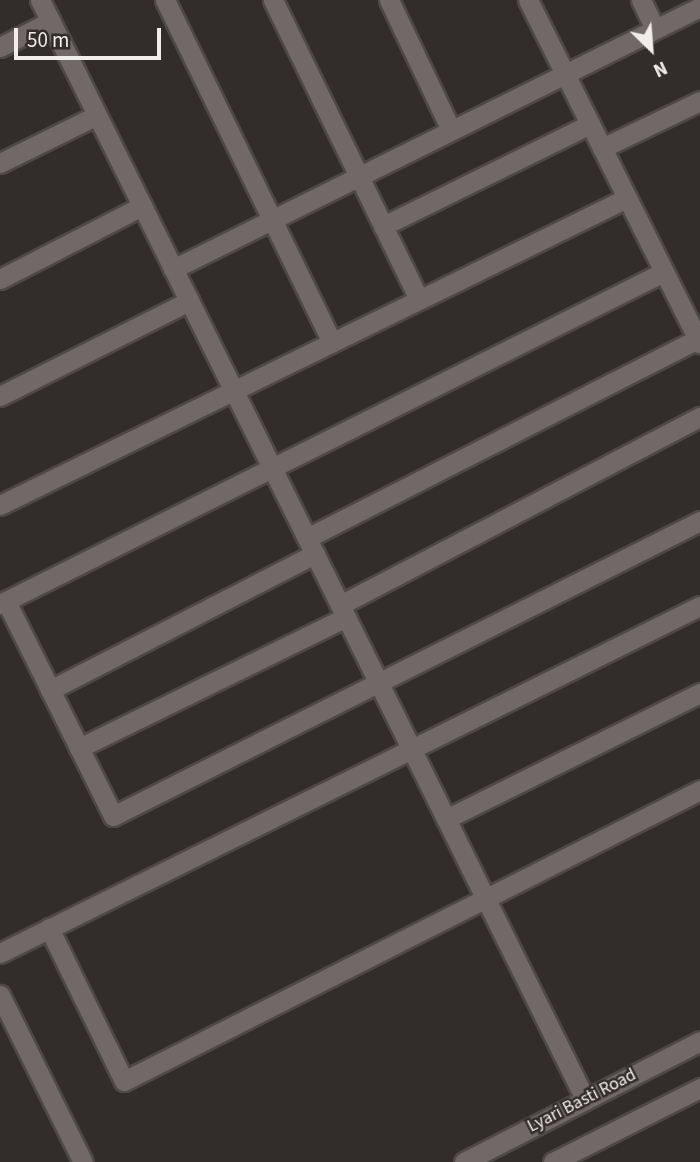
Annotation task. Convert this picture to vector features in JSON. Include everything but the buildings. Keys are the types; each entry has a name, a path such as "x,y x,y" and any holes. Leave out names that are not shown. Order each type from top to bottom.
{"street":[{"path":"40,0 585,1099"},
{"path":"165,0 332,342"},
{"path":"273,0 419,299"},
{"path":"388,0 451,130"},
{"path":"50,690 311,546 699,341 528,0"},
{"path":"640,0 655,29"},
{"path":"173,269 700,8"},
{"path":"0,47 51,22"},
{"path":"602,148 698,108"},
{"path":"0,163 97,116"},
{"path":"383,226 590,124"},
{"path":"0,505 627,198"},
{"path":"0,279 142,206"},
{"path":"664,272 3,603 113,816 700,521"},
{"path":"0,396 189,301"},
{"path":"79,748 343,611 700,417"},
{"path":"0,953 700,606"},
{"path":"446,819 700,693"},
{"path":"49,928 124,1081 700,790"},
{"path":"0,995 83,1162"},
{"name":"Lyari Basti Road","path":"464,1162 700,1041"},
{"path":"553,1162 700,1088"}]}
